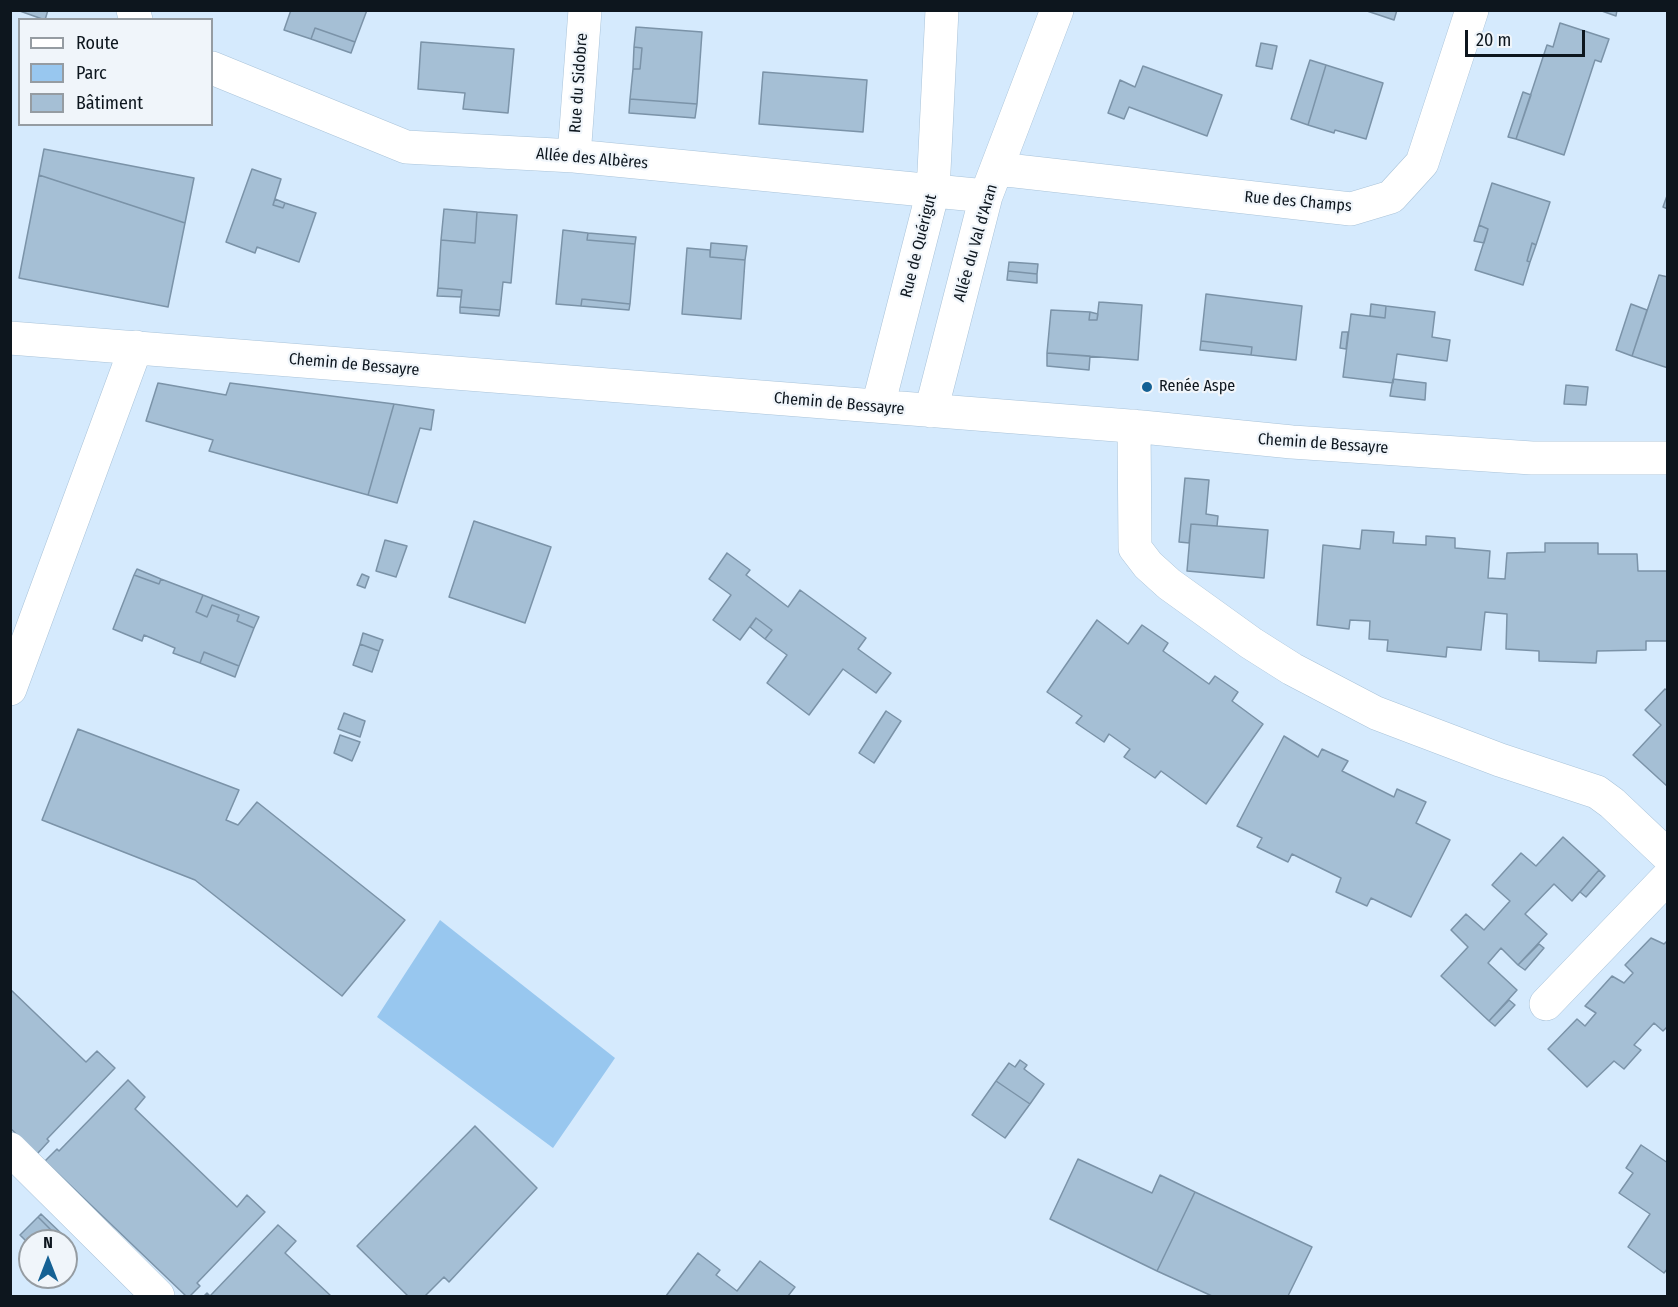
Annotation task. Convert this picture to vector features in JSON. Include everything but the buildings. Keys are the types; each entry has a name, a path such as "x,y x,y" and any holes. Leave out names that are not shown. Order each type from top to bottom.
{"street":[{"name":"Rue du Sidobre","path":"574,156 585,10"},
{"name":"Rue de Quérigut","path":"878,406 933,191 942,10"},
{"name":"Allée du Val d'Aran","path":"931,411 992,182 1057,10"},
{"name":"Rue des Champs","path":"992,182 1351,209 1391,197 1422,163 1472,10"},
{"name":"Allée des Albères","path":"213,68 406,147 574,156 933,191 992,182"},
{"name":"Chemin de Bessayre","path":"10,338 1134,426 1292,442 1532,458 1668,458"},
{"path":"10,689 136,347"},
{"path":"1134,426 1134,548 1148,566 1169,584 1251,643 1292,669 1366,708 1438,737 1604,796 1668,856"},
{"path":"1546,1004 1668,877"},
{"path":"10,1149 158,1296"}],"green space":[{"path":"440,920 615,1058 553,1148 377,1017"}],"place":[{"name":"Renée Aspe","path":"1147,387"}]}
